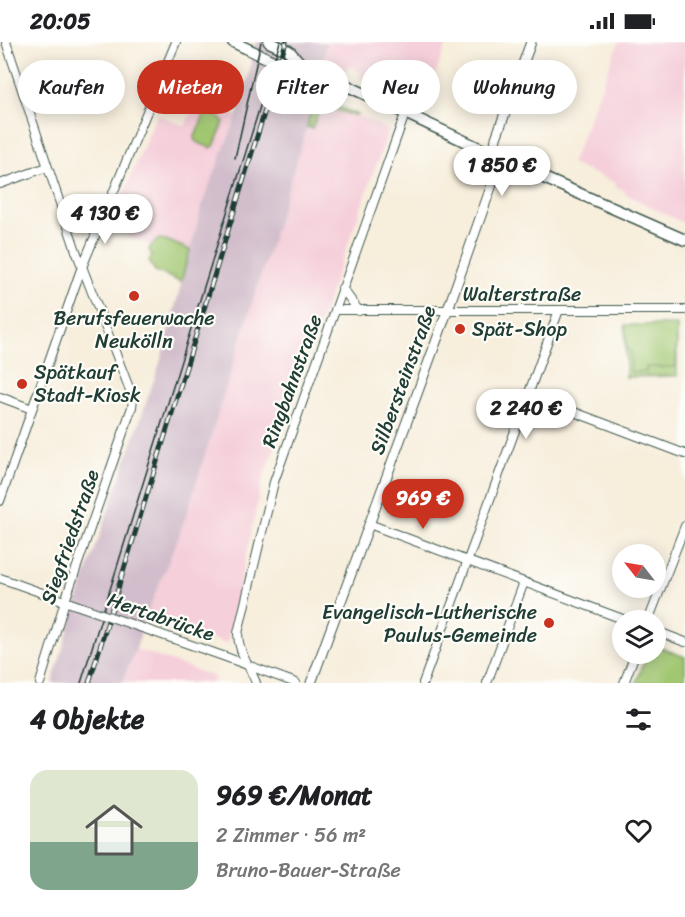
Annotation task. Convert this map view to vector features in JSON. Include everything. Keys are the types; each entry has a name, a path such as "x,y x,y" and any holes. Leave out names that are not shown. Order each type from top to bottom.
{"main road":[{"path":"233,42 271,60"},
{"path":"269,42 289,51 297,60"},
{"path":"405,114 685,240"}],"street":[{"path":"6,42 82,267"},
{"path":"0,501 82,267 176,42"},
{"name":"Silbersteinstraße","path":"311,683 496,173 494,146 496,138 531,42"},
{"name":"Ringbahnstraße","path":"256,683 246,664 238,633 274,482 405,114"},
{"path":"0,184 47,166"},
{"name":"Siegfriedstraße","path":"40,683 65,601 133,403 130,389 82,267"},
{"path":"342,288 359,311"},
{"name":"Walterstraße","path":"335,310 685,310"},
{"path":"423,683 559,310"},
{"path":"529,394 685,454"},
{"path":"0,398 32,409"},
{"path":"369,524 612,615"},
{"path":"652,610 685,526"},
{"name":"Hertabrücke","path":"0,578 296,683"},
{"path":"487,683 524,582"},
{"path":"666,635 685,642"},
{"path":"624,683 631,664"}],"shaded area":[{"path":"255,42 327,42 323,60 256,60 256,114 310,114 188,510 122,683 52,683 80,592 161,360 203,201 238,114 244,114 244,92"},
{"path":"327,42 447,42 440,61 361,60 361,72 349,66 349,60 322,60"},
{"path":"619,42 685,42 685,224 625,194 625,191 615,186 616,183 571,164"},
{"path":"349,111 389,130 262,482 227,644 146,616 188,510 310,114 349,114"},
{"path":"157,114 185,126 190,114 237,116 203,201 181,282 155,271 149,261 152,255 149,250 151,246 109,228"},
{"path":"136,649 215,677 213,683 123,683"}],"green space":[{"path":"205,114 221,118 224,122 211,148 194,139"},
{"path":"310,114 318,114 312,129 307,127"},
{"path":"159,239 190,250 181,282 155,271 149,261 152,255 149,250"},
{"path":"625,325 627,350 631,350 646,371 646,367 660,367 677,325 677,376 626,377"},
{"path":"625,325 677,325 676,367 646,367 646,372 631,372 631,351 627,350"},
{"path":"666,650 685,657 685,683 636,683 643,664 666,664"}],"tram line":[{"path":"235,158 261,42"},
{"path":"81,683 280,42"}],"railway":[{"path":"89,683 286,42"}],"place":[{"name":"Berufsfeuerwache Neukölln","path":"134,296"},
{"name":"Spät-Shop","path":"460,329"},
{"name":"Spätkauf Stadt-Kiosk","path":"22,384"},
{"name":"Evangelisch-Lutherische Paulus-Gemeinde","path":"549,623"}]}
